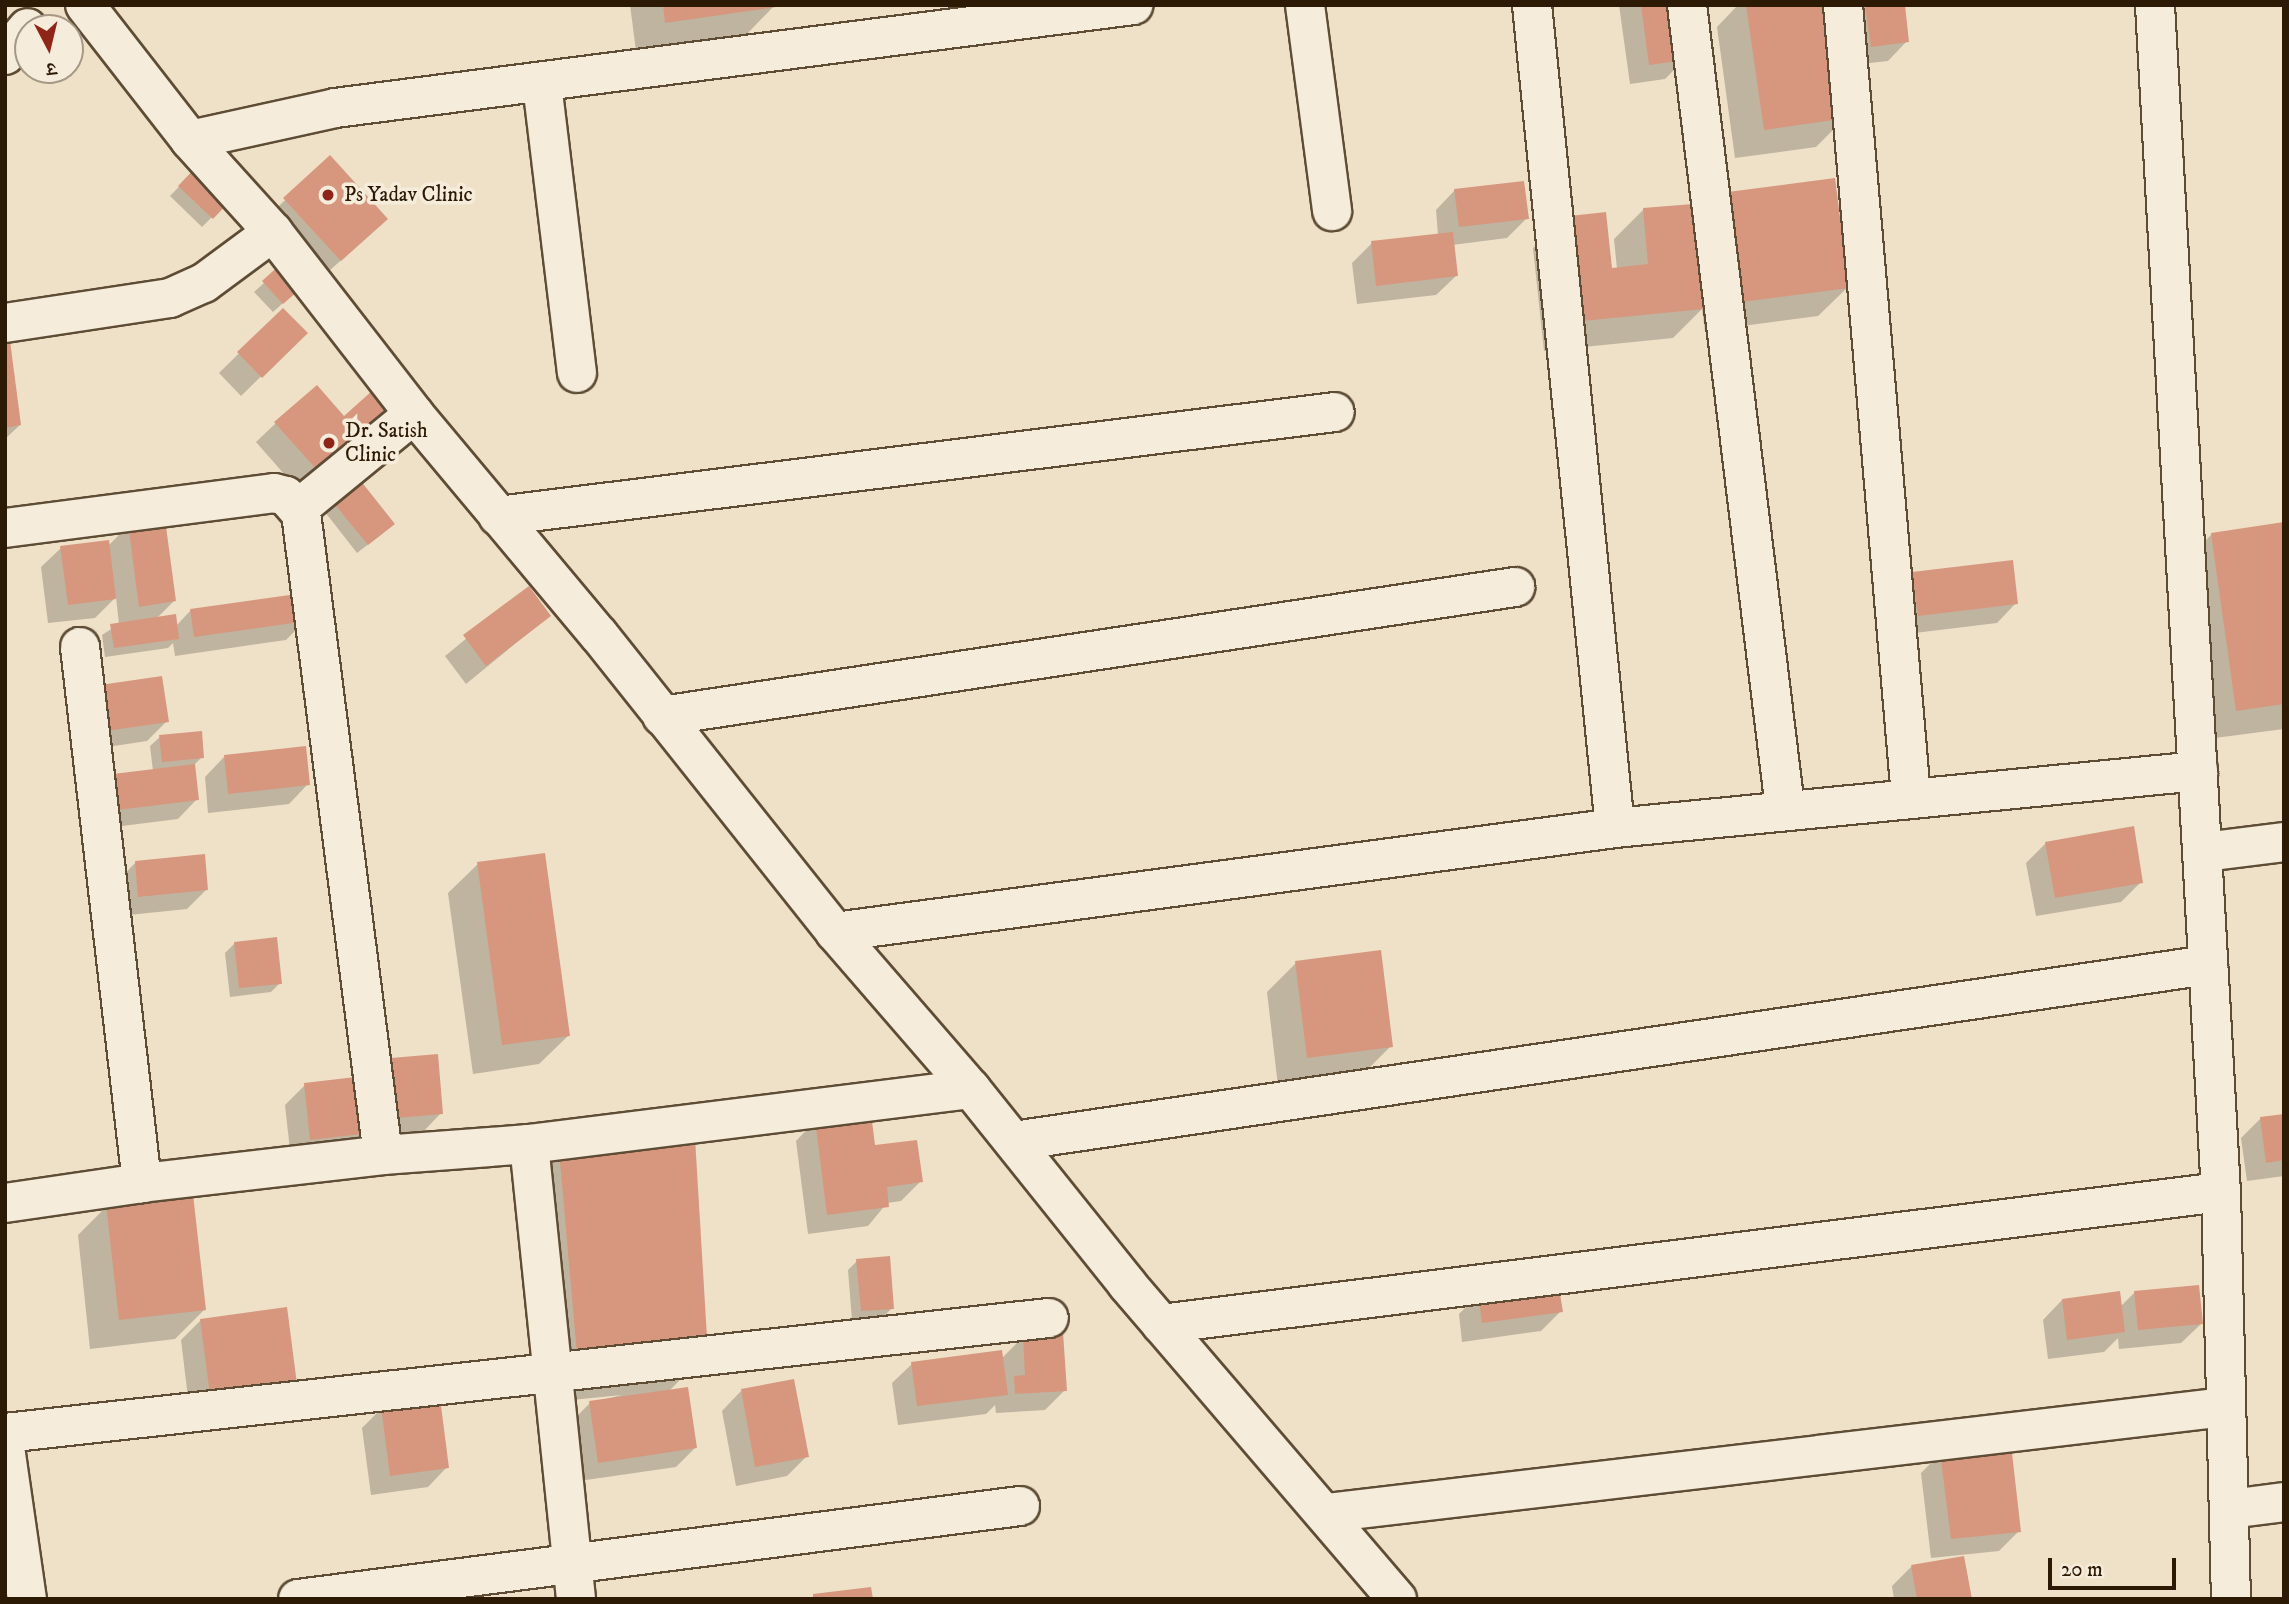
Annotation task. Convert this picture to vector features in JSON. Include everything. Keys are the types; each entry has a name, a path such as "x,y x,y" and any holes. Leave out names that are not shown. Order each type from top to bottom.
{"street":[{"path":"85,5 190,140 273,232 414,414 835,932 971,1089 1161,1324 1326,1513 1397,1599"},
{"path":"190,140 335,108 542,84 1133,5"},
{"path":"1305,5 1332,211"},
{"path":"1532,5 1615,828"},
{"path":"1687,5 1785,808"},
{"path":"1843,5 1911,796"},
{"path":"2155,5 2221,1192 2231,1599"},
{"path":"542,84 576,373"},
{"path":"5,323 170,298 204,283 273,232"},
{"path":"498,516 1335,412"},
{"path":"298,509 414,414"},
{"path":"5,528 274,493 286,496 298,509 306,525 383,1155"},
{"path":"662,716 1516,587"},
{"path":"80,647 142,1183"},
{"path":"835,932 1615,828 1785,808 2198,771"},
{"path":"2204,852 2284,842"},
{"path":"1014,1141 2208,965"},
{"path":"5,1203 142,1183 383,1155 529,1144 971,1089"},
{"path":"529,1144 574,1582"},
{"path":"1161,1324 2221,1192"},
{"path":"5,1433 1049,1318"},
{"path":"1326,1513 2226,1407"},
{"path":"5,1447 27,1599"},
{"path":"2230,1509 2284,1502"},
{"path":"298,1599 574,1582 1020,1506"}],"building":[{"path":"663,5 776,5 776,7 665,23"},
{"path":"1641,5 1679,5 1686,60 1649,65"},
{"path":"1746,5 1832,5 1848,118 1764,130"},
{"path":"1865,5 1905,5 1909,42 1871,47"},
{"path":"330,155 388,219 341,261 283,198"},
{"path":"199,164 234,197 213,219 178,186"},
{"path":"1835,178 1849,288 1734,303 1720,193"},
{"path":"1524,181 1529,219 1459,227 1454,189"},
{"path":"1693,204 1704,309 1572,322 1561,217 1606,212 1612,268 1648,264 1643,208"},
{"path":"1453,232 1458,276 1376,286 1371,241"},
{"path":"284,261 305,285 283,304 262,281"},
{"path":"283,308 308,333 262,378 237,352"},
{"path":"9,333 21,425 5,428 5,334"},
{"path":"382,382 408,411 327,481 274,422 317,385 344,416"},
{"path":"360,480 395,524 368,545 333,502"},
{"path":"165,519 176,601 139,607 128,523"},
{"path":"2284,522 2284,704 2236,711 2211,533"},
{"path":"109,540 116,599 68,605 60,546"},
{"path":"2013,560 2018,604 1918,616 1912,572"},
{"path":"529,586 551,616 486,666 463,635"},
{"path":"304,593 308,621 194,637 190,609"},
{"path":"176,614 179,639 114,648 110,624"},
{"path":"162,676 169,722 106,731 100,685"},
{"path":"202,731 204,758 162,762 159,735"},
{"path":"306,746 310,785 228,794 224,755"},
{"path":"195,764 199,800 109,811 105,775"},
{"path":"2134,826 2143,883 2055,898 2045,842"},
{"path":"545,853 570,1036 502,1045 477,862"},
{"path":"205,854 208,890 138,897 135,861"},
{"path":"277,937 282,984 239,988 234,942"},
{"path":"1381,950 1393,1047 1307,1058 1295,961"},
{"path":"438,1054 443,1114 384,1119 379,1059"},
{"path":"373,1075 379,1132 310,1140 304,1083"},
{"path":"871,1113 875,1145 917,1140 923,1182 887,1187 889,1207 827,1215 815,1119"},
{"path":"2284,1114 2284,1160 2266,1163 2260,1117"},
{"path":"695,1138 708,1354 578,1366 559,1150"},
{"path":"193,1194 206,1310 119,1320 106,1204"},
{"path":"890,1256 894,1309 861,1311 856,1259"},
{"path":"1558,1282 1563,1312 1482,1323 1478,1292"},
{"path":"2199,1285 2203,1324 2138,1330 2134,1291"},
{"path":"2120,1291 2125,1332 2067,1340 2062,1299"},
{"path":"287,1307 297,1384 210,1395 200,1319"},
{"path":"1063,1332 1067,1391 1015,1394 1014,1376 1025,1375 1023,1335"},
{"path":"1002,1350 1008,1395 917,1406 911,1362"},
{"path":"794,1379 809,1457 755,1467 741,1389"},
{"path":"688,1387 697,1448 598,1463 589,1401"},
{"path":"440,1398 449,1468 390,1476 381,1406"},
{"path":"2011,1444 2021,1532 1951,1539 1940,1452"},
{"path":"1964,1556 1972,1599 1917,1599 1911,1565"},
{"path":"871,1587 873,1599 813,1599 813,1594"}],"place":[{"name":"Ps Yadav Clinic","path":"328,195"},
{"name":"Dr. Satish Clinic","path":"329,443"}]}
